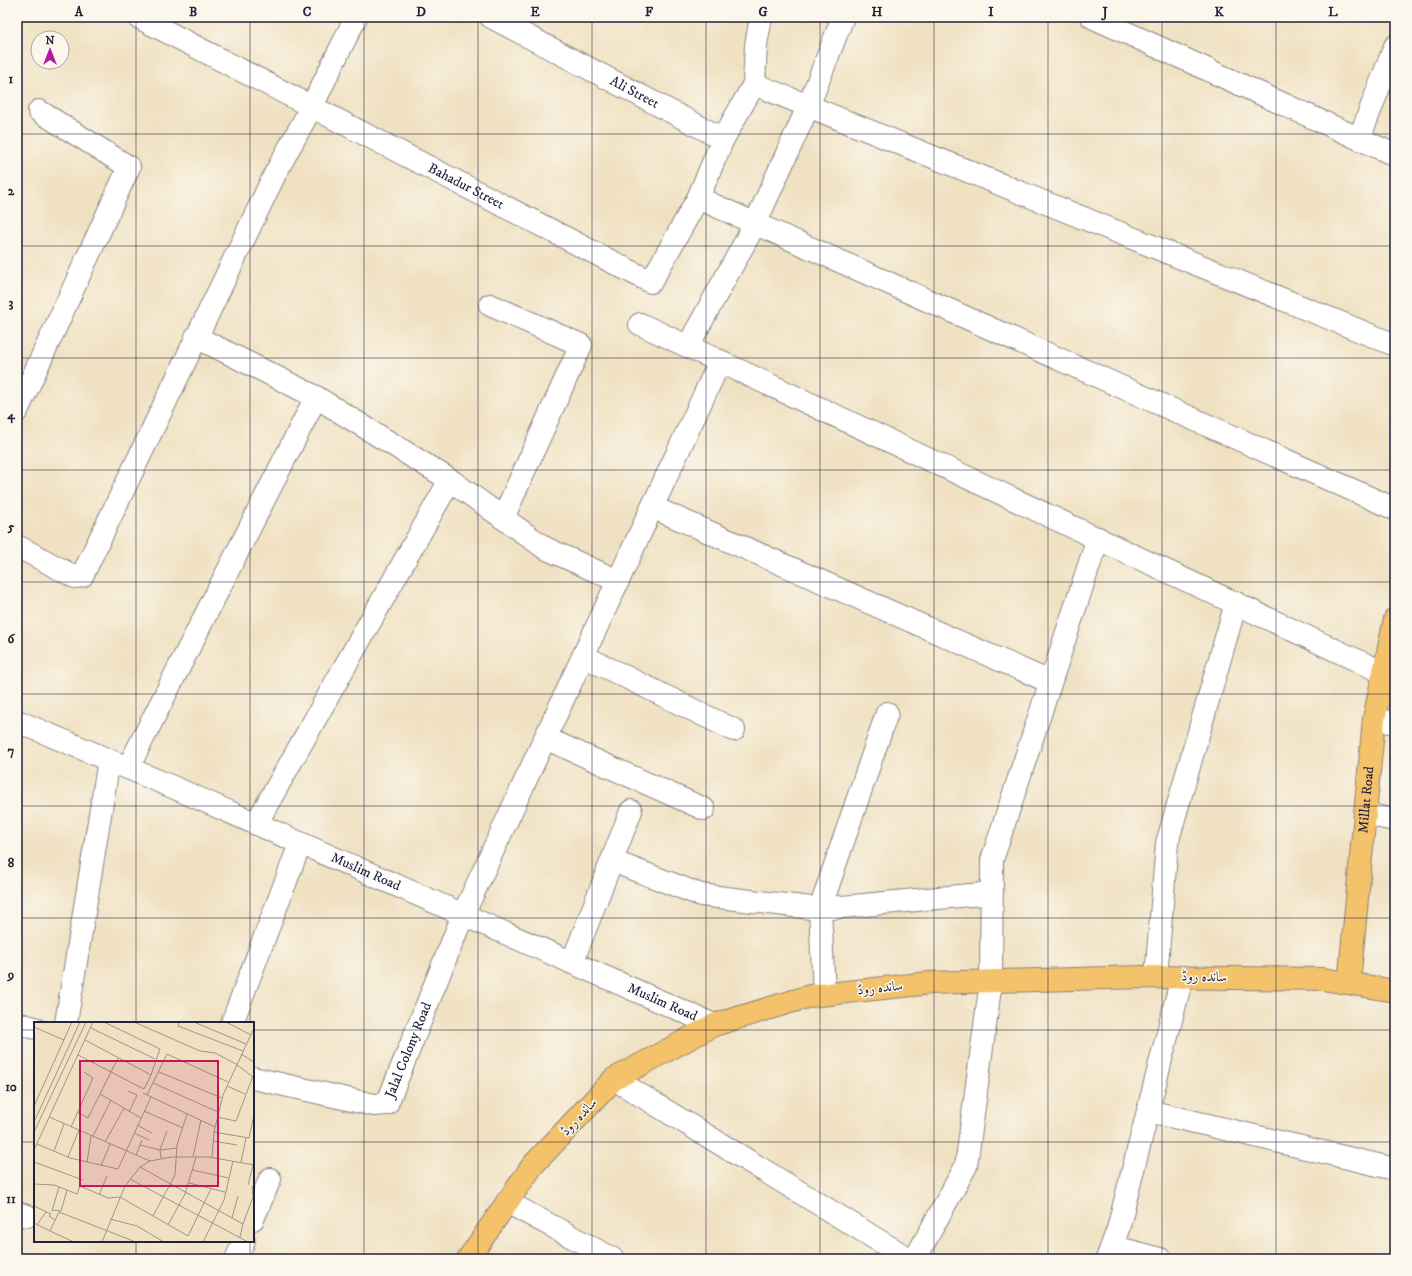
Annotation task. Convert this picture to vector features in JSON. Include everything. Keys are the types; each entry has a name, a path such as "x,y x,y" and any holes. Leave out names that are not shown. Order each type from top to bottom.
{"main road":[{"name":"Millat Road","path":"1349,983 1366,814 1385,721 1384,673 1395,619"},
{"name":"ساندہ روڈ","path":"468,1259 533,1165 614,1079 714,1025 810,996 930,983 1156,977 1323,979 1395,991"}],"street":[{"name":"Bahadur Street","path":"138,17 651,282 698,198 723,139"},
{"path":"17,546 75,577 82,576 276,172 312,106 356,17"},
{"name":"Ali Street","path":"491,17 723,139"},
{"path":"723,139 754,84 756,45 761,17"},
{"path":"688,346 755,224 808,107 843,17"},
{"path":"1092,17 1395,155"},
{"path":"1359,139 1395,46"},
{"path":"754,84 1395,345"},
{"path":"17,411 129,167 39,111"},
{"path":"698,198 1395,509"},
{"path":"490,305 581,345 503,518"},
{"path":"640,324 1384,673"},
{"path":"196,338 316,396 450,480 545,548 618,581"},
{"path":"463,915 720,361"},
{"path":"66,1022 118,764 316,396"},
{"path":"256,824 450,480"},
{"path":"652,507 1050,682"},
{"path":"915,1259 966,1166 991,981 992,860 1098,538"},
{"path":"1156,977 1167,843 1236,603"},
{"path":"583,656 734,730"},
{"path":"824,994 820,909 887,713"},
{"name":"Muslim Road","path":"17,721 714,1025"},
{"path":"545,738 704,810"},
{"path":"572,963 631,811"},
{"path":"1366,814 1395,820"},
{"path":"232,1022 300,844"},
{"path":"612,861 701,895 820,909 992,893"},
{"name":"Jalal Colony Road","path":"254,1078 374,1105 387,1104 463,915"},
{"path":"1160,1259 1110,1253 1118,1229 1182,977"},
{"path":"17,1023 34,1028"},
{"path":"614,1079 909,1259"},
{"path":"1148,1111 1395,1169"},
{"path":"254,1217 270,1179"},
{"path":"507,1202 613,1259"},
{"path":"236,1259 244,1242"}]}
